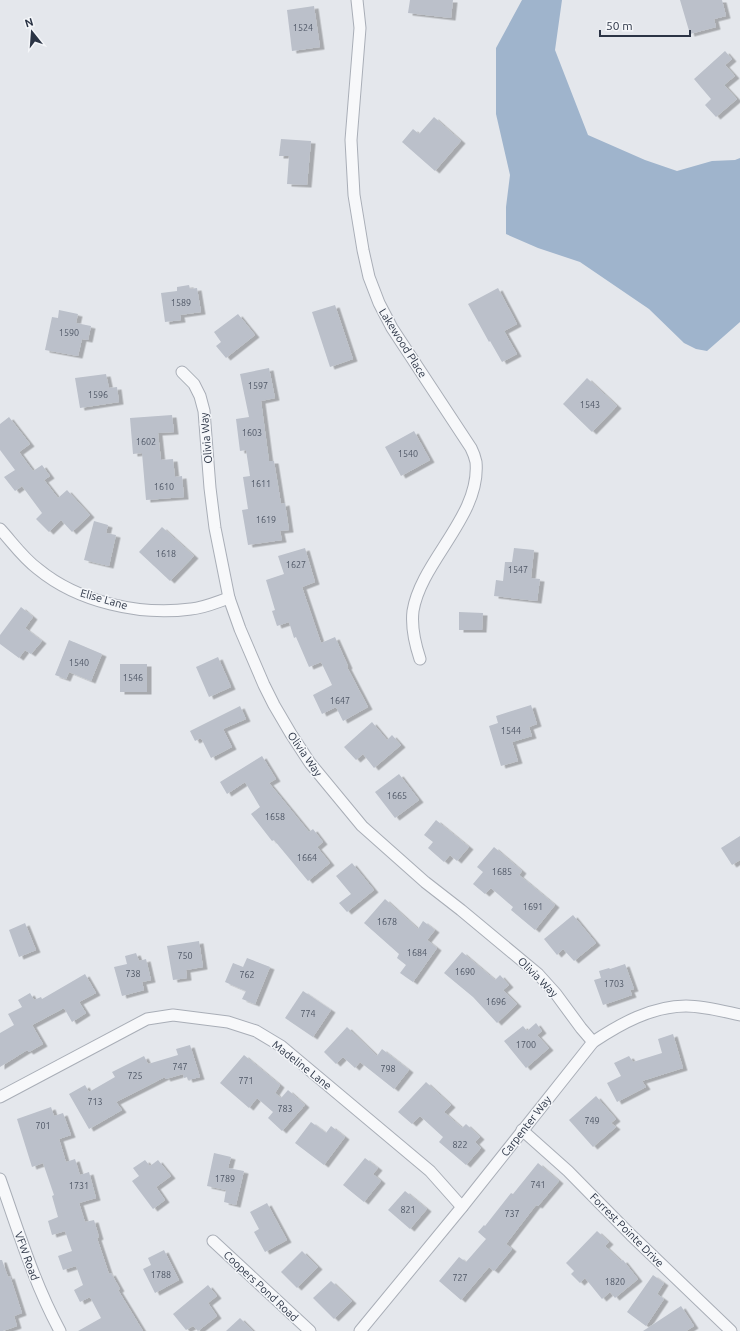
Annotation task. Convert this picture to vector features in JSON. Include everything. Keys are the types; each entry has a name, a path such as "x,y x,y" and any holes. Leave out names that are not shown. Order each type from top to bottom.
{"street":[{"name":"Lakewood Place","path":"358,0 360,28 351,140 354,195 369,277 379,303 392,328 471,448 476,462 474,489 463,514 421,586 416,599 413,612 413,627 415,643 420,659"},
{"name":"Olivia Way","path":"182,372 194,384 200,396 204,411 210,488 215,528 230,598 251,656 274,705 304,754 331,790 362,826 425,882 538,974 556,994 593,1042"},
{"name":"Elise Lane","path":"0,529 37,569 52,579 88,597 146,611 192,609 230,598"},
{"name":"Carpenter Way","path":"360,1331 593,1042 612,1028 635,1018 667,1008 685,1006 740,1014"},
{"name":"Madeline Lane","path":"0,1097 146,1019 173,1015 228,1022 256,1031 281,1046 430,1171 462,1206"},
{"name":"Forrest Pointe Drive","path":"522,1130 568,1171 631,1235 731,1331"},
{"name":"VFW Road","path":"0,1179 32,1270 48,1308 60,1331"},
{"name":"Coopers Pond Road","path":"213,1241 310,1331"}],"water":[{"path":"522,0 562,0 555,50 588,135 645,160 677,171 712,161 735,160 740,158 740,322 707,351 696,349 684,343 649,309 580,262 538,248 506,234 506,207 510,175 496,114 496,48"}],"building":[{"path":"410,0 453,0 451,18 408,13"},
{"path":"680,0 722,0 726,16 714,19 716,27 690,34"},
{"path":"314,6 320,47 292,51 287,10"},
{"path":"725,51 732,59 725,65 735,76 724,85 737,99 716,117 705,105 711,99 694,79"},
{"path":"434,117 461,141 435,171 402,142 413,129 419,134"},
{"path":"281,139 311,141 307,185 287,184 289,156 279,156"},
{"path":"189,285 190,289 197,288 201,312 180,315 181,320 165,322 161,293 177,291 177,287"},
{"path":"498,288 517,324 504,331 517,354 502,362 468,304"},
{"path":"335,305 353,359 330,367 312,312"},
{"path":"59,310 78,314 76,323 91,326 88,340 82,339 78,356 45,350 52,317 58,318"},
{"path":"238,314 255,335 226,358 216,346 221,342 214,332"},
{"path":"269,368 275,398 261,401 269,461 274,461 281,504 285,503 289,530 280,531 282,540 248,545 242,510 248,509 243,477 250,476 246,450 240,451 236,419 249,417 240,374"},
{"path":"106,374 109,388 117,387 119,402 80,408 75,378"},
{"path":"587,378 617,406 592,432 563,404"},
{"path":"172,415 174,432 158,433 161,460 173,459 175,477 182,476 184,497 146,500 142,453 133,454 130,418"},
{"path":"9,417 30,444 19,452 33,471 42,465 50,476 44,480 58,498 67,490 90,515 72,532 61,520 49,532 36,519 42,513 22,486 15,491 4,477 15,470 0,450 0,424"},
{"path":"414,431 430,460 401,476 385,447"},
{"path":"94,521 108,525 106,533 116,535 109,566 84,560"},
{"path":"162,527 194,556 170,581 139,552"},
{"path":"305,548 315,582 302,587 321,643 335,637 348,666 347,667 368,707 343,721 336,707 322,714 313,695 332,685 321,662 309,667 296,637 294,638 289,622 277,626 272,611 275,610 266,580 284,574 278,556"},
{"path":"514,548 534,550 531,578 540,579 537,601 494,596 496,580 503,581 505,562 512,562"},
{"path":"21,607 33,617 25,628 42,641 31,654 25,650 19,658 0,644 0,635"},
{"path":"459,612 483,613 482,630 459,630"},
{"path":"69,640 102,654 91,681 69,672 66,679 55,675"},
{"path":"218,657 231,687 209,697 196,667"},
{"path":"120,664 147,664 147,692 120,692"},
{"path":"531,705 537,724 529,727 532,736 512,742 518,761 501,766 489,726 498,723 496,716"},
{"path":"240,706 246,719 223,729 232,747 211,758 201,738 195,741 190,731"},
{"path":"372,722 387,740 392,735 401,745 374,768 363,754 356,760 344,747"},
{"path":"262,756 276,779 269,783 309,832 313,829 323,842 317,847 330,863 308,881 274,840 272,841 251,814 260,807 245,782 227,794 220,782"},
{"path":"399,774 419,800 395,818 375,792"},
{"path":"436,820 469,847 457,861 450,855 444,862 428,848 433,842 424,835"},
{"path":"740,836 740,860 732,865 721,848"},
{"path":"494,847 522,871 519,875 555,905 535,930 511,910 513,907 491,888 485,894 473,884 483,872 477,867"},
{"path":"352,863 374,890 347,912 339,903 351,894 336,876"},
{"path":"385,899 418,929 423,921 435,930 427,940 437,948 413,982 400,973 406,965 397,958 399,954 364,923"},
{"path":"573,915 596,943 574,961 563,949 557,955 544,939"},
{"path":"25,923 36,950 19,957 9,930"},
{"path":"199,941 203,967 186,970 187,978 173,980 167,946"},
{"path":"462,952 495,980 500,975 509,985 503,990 517,1004 497,1023 473,997 444,973"},
{"path":"136,953 139,961 146,959 151,980 142,982 144,990 122,996 114,967 127,964 125,956"},
{"path":"247,958 270,967 255,1004 242,999 246,991 225,982 233,963 243,967"},
{"path":"625,964 634,989 630,990 632,995 603,1005 594,980 601,978 599,971"},
{"path":"85,974 96,993 79,1002 86,1013 72,1022 64,1008 32,1025 43,1044 29,1052 27,1050 0,1067 0,1033 14,1025 8,1014 22,1007 18,1000 30,993 34,1000 41,997 42,999"},
{"path":"303,991 331,1010 313,1037 285,1018"},
{"path":"536,1023 542,1031 537,1035 549,1048 526,1068 504,1041 523,1026 527,1031"},
{"path":"347,1027 377,1056 382,1049 409,1070 394,1089 360,1062 355,1068 343,1057 336,1064 324,1052"},
{"path":"673,1034 683,1068 642,1081 646,1087 617,1102 607,1083 621,1076 614,1063 629,1056 633,1062 662,1053 658,1039"},
{"path":"190,1045 200,1077 188,1080 187,1077 184,1078 183,1074 166,1079 165,1077 116,1102 122,1110 89,1129 69,1094 85,1085 89,1092 115,1077 112,1072 144,1056 148,1064 178,1055 176,1049"},
{"path":"244,1055 280,1085 275,1093 281,1098 288,1090 305,1105 282,1131 268,1118 273,1112 257,1098 249,1108 220,1083"},
{"path":"426,1082 451,1105 444,1112 462,1128 466,1124 480,1137 475,1142 481,1148 466,1165 439,1142 443,1137 420,1116 412,1124 398,1112"},
{"path":"596,1096 616,1119 611,1123 616,1127 593,1147 569,1120"},
{"path":"51,1107 54,1116 63,1113 71,1135 59,1139 66,1162 75,1159 80,1175 89,1172 96,1198 79,1203 85,1222 94,1220 99,1237 97,1238 109,1274 111,1273 120,1289 118,1290 143,1331 78,1331 101,1318 90,1297 80,1302 74,1290 83,1285 76,1266 63,1270 58,1256 72,1251 65,1231 52,1235 48,1221 58,1217 52,1196 54,1195 43,1163 32,1167 17,1119"},
{"path":"311,1122 326,1133 331,1126 345,1137 324,1165 295,1143"},
{"path":"214,1153 231,1157 228,1168 244,1171 236,1205 224,1202 226,1190 207,1186"},
{"path":"365,1158 378,1168 373,1174 381,1181 364,1202 343,1185"},
{"path":"145,1160 150,1166 158,1160 171,1176 156,1187 165,1200 153,1209 132,1181 139,1176 133,1168"},
{"path":"538,1163 559,1181 538,1206 536,1205 506,1244 512,1249 494,1271 489,1267 461,1300 439,1281 459,1257 466,1262 486,1239 478,1232 484,1225 485,1226 511,1193 513,1194"},
{"path":"405,1191 427,1209 410,1229 388,1210"},
{"path":"267,1203 287,1240 265,1252 254,1232 259,1229 250,1212"},
{"path":"597,1231 609,1242 605,1246 621,1261 623,1260 638,1279 615,1298 610,1292 602,1299 585,1278 580,1283 571,1274 574,1271 566,1263"},
{"path":"164,1250 179,1280 155,1293 143,1269 151,1265 148,1258"},
{"path":"302,1251 318,1267 297,1288 281,1272"},
{"path":"0,1260 2,1260 8,1277 10,1276 22,1313 14,1316 17,1326 3,1331 0,1331"},
{"path":"653,1275 664,1283 657,1294 664,1299 646,1326 627,1312"},
{"path":"331,1281 352,1301 334,1319 313,1298"},
{"path":"208,1285 217,1296 208,1303 217,1316 198,1331 193,1326 186,1330 173,1314"},
{"path":"681,1306 694,1326 686,1331 643,1331"},
{"path":"240,1318 253,1331 226,1331"}]}
